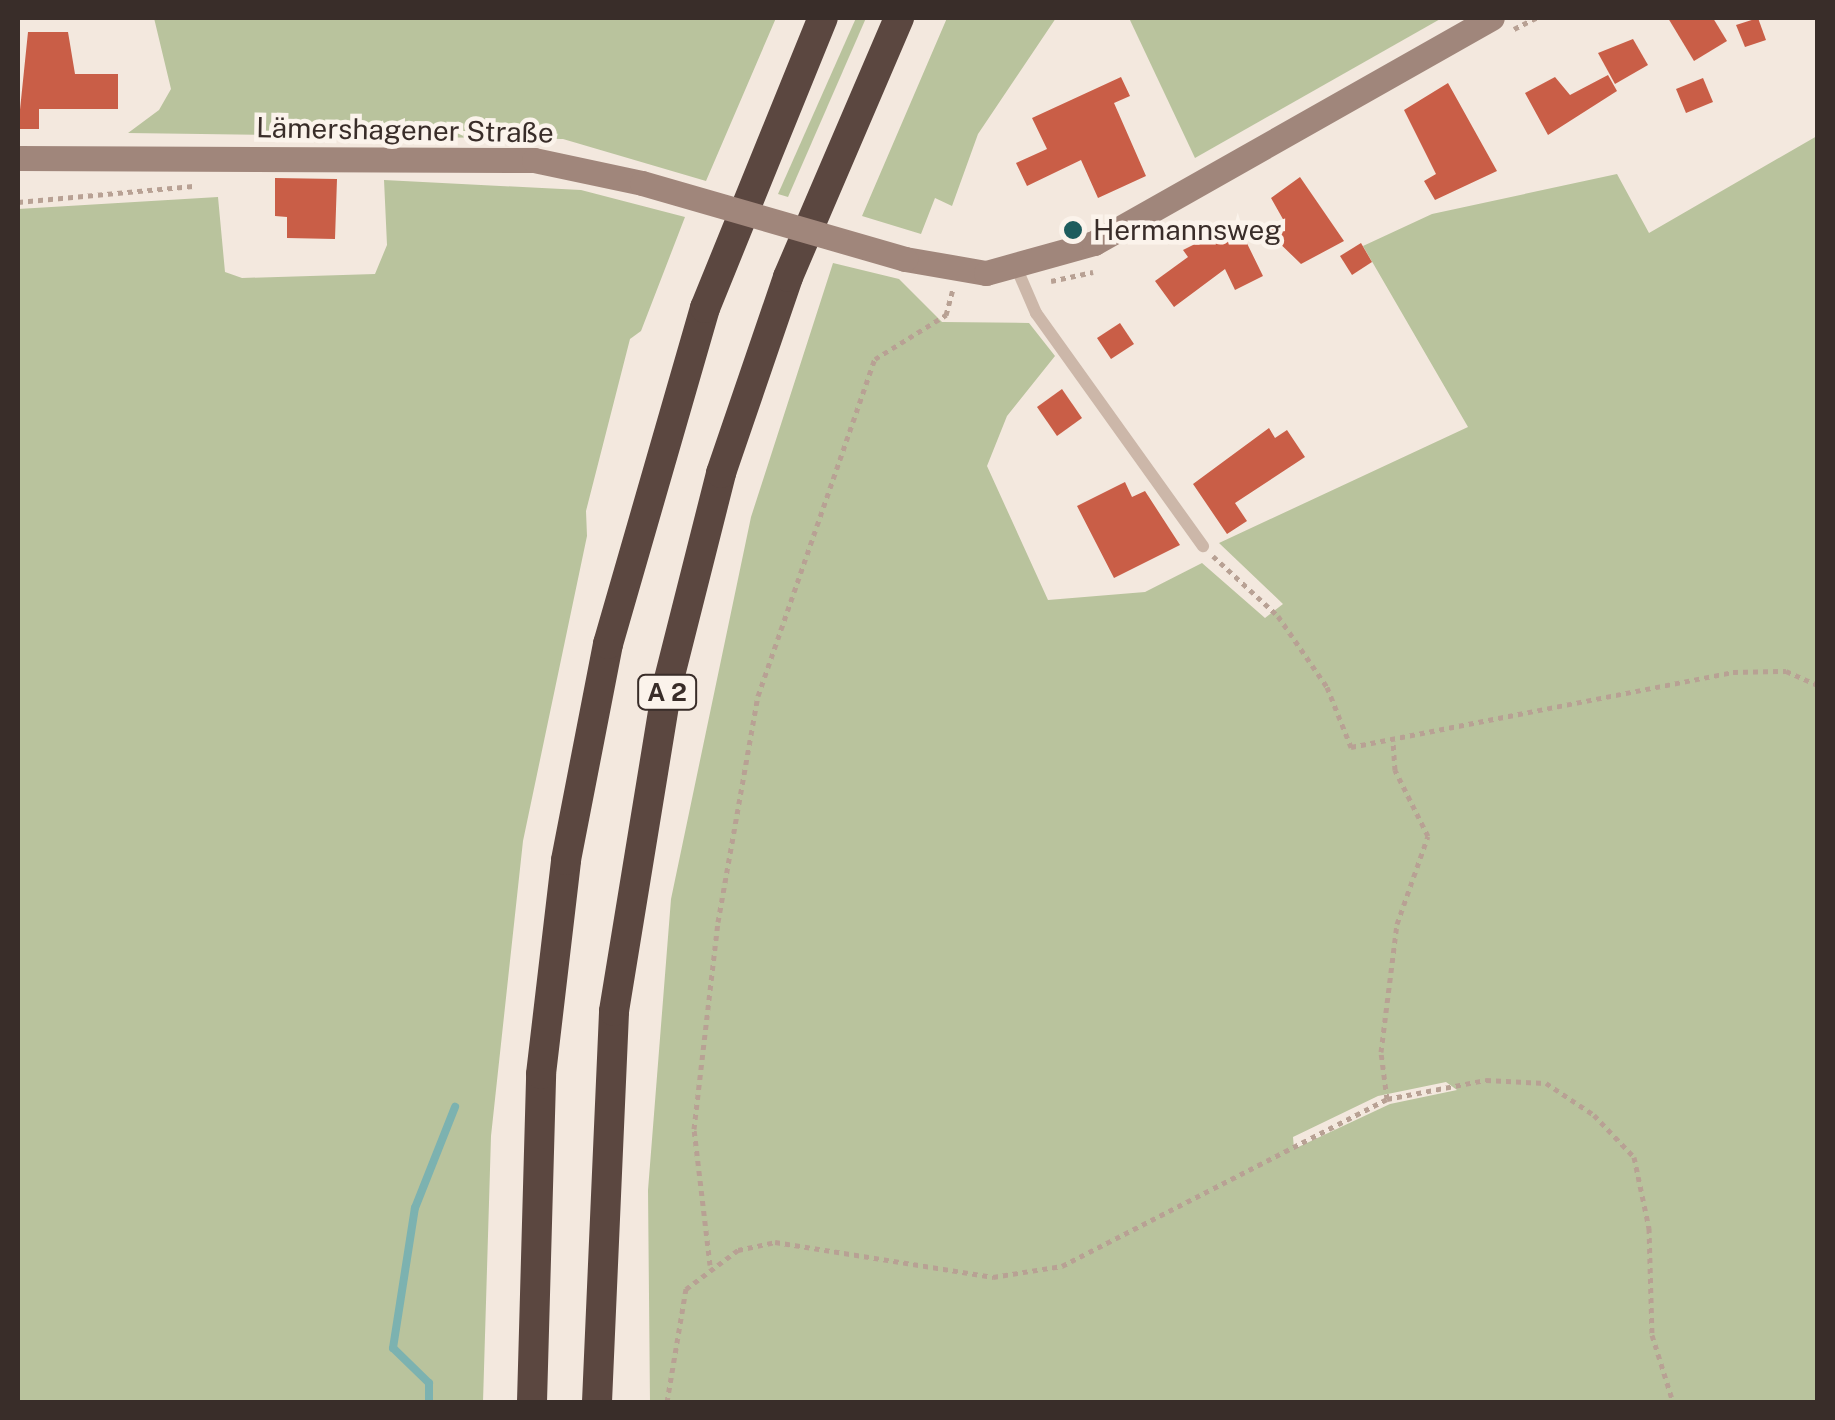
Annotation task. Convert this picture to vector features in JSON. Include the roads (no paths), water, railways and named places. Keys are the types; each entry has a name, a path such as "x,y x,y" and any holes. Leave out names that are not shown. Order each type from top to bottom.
{"highway":[{"name":"A 2","path":"532,1402 541,1074 566,860 608,644 705,308 823,18"},
{"name":"A 2","path":"597,1402 614,1011 668,683 721,473 788,277 899,18"}],"main road":[{"name":"Lämershagener Straße","path":"18,158 534,160 642,183 958,272 1094,244 1180,199 1492,18"}],"lane":[{"path":"1014,262 1036,313 1202,546"}],"waterway":[{"path":"429,1402 429,1383 393,1348 415,1208 455,1107"}],"place":[{"name":"Hermannsweg","path":"1073,230"}]}
